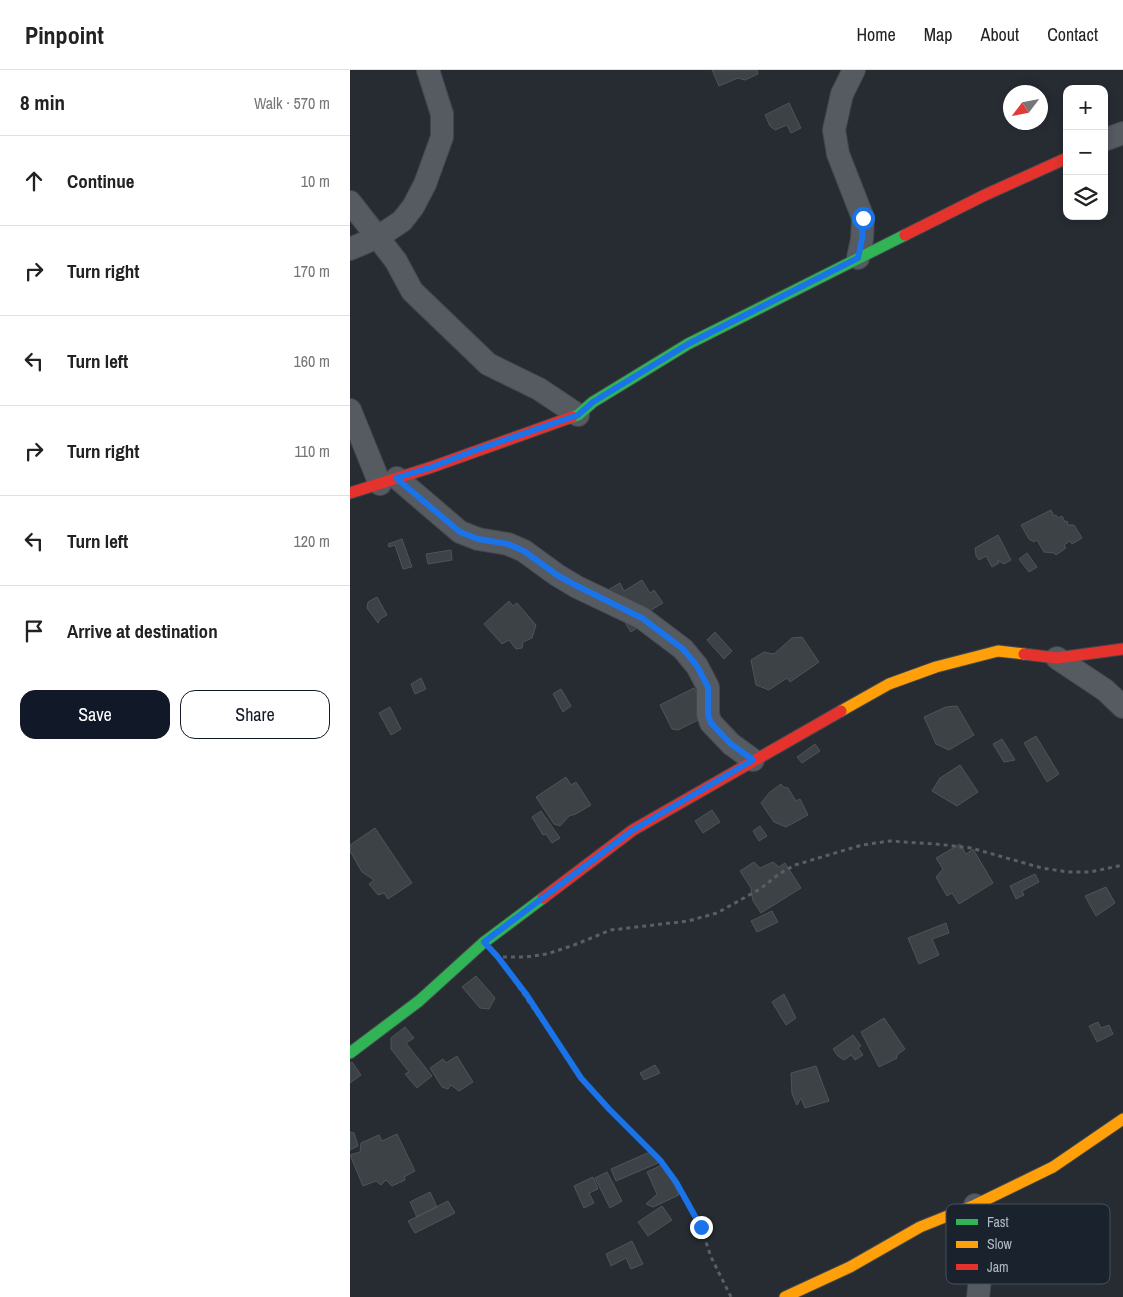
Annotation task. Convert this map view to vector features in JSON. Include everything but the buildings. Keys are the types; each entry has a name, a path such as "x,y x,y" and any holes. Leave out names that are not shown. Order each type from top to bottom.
{"street":[{"path":"350,249 378,237 402,222 425,184 442,137 442,114 428,70"},
{"path":"854,70 842,94 834,130 838,154 863,218 862,239 858,258"},
{"path":"1108,139 1123,133"},
{"path":"350,493 432,467 578,415 593,402 688,344 985,195 1063,160"},
{"path":"350,202 396,262 412,291 488,364 539,389 578,415"},
{"path":"350,410 388,481 460,532 478,539 508,544 524,551 557,575 642,618 683,649 697,666 708,687 708,715 711,723 731,744 753,760"},
{"path":"350,1053 419,1001 484,942 633,830 889,684 936,667 998,651 1057,658 1123,649"},
{"path":"1057,658 1105,690 1123,707"},
{"path":"977,1204 1053,1167 1123,1119"},
{"path":"785,1297 843,1270 920,1227 946,1217"},
{"path":"978,1297 979,1284"}],"path":[{"path":"731,1297 711,1257 701,1227 676,1182 652,1151 581,1078 526,994 497,956 526,957 546,954 611,930 688,920 717,912 760,889 779,874 795,865 862,845 890,841 954,846 995,854 1042,868 1068,872 1090,872 1123,865"}],"traffic: fast":[{"path":"572,417 578,415 593,402 688,344 905,235"},
{"path":"350,1053 419,1001 483,943 543,898"}],"traffic: slow":[{"path":"841,711 889,684 936,667 998,651 1024,654"},
{"path":"977,1204 1053,1167 1123,1119"},
{"path":"785,1297 850,1267 920,1227 946,1217"}],"traffic: jam":[{"path":"905,235 985,195 1063,160"},
{"path":"350,493 432,467 572,417"},
{"path":"1024,654 1057,658 1123,649"},
{"path":"543,898 633,830 841,711"}],"route":[{"path":"701,1227 676,1182 660,1160 581,1078 526,994 484,942 633,830 753,760 731,744 711,723 708,715 708,687 697,666 683,649 642,618 557,575 524,551 508,544 478,539 460,532 396,478 578,415 593,402 688,344 858,258 862,239 863,218"}]}
